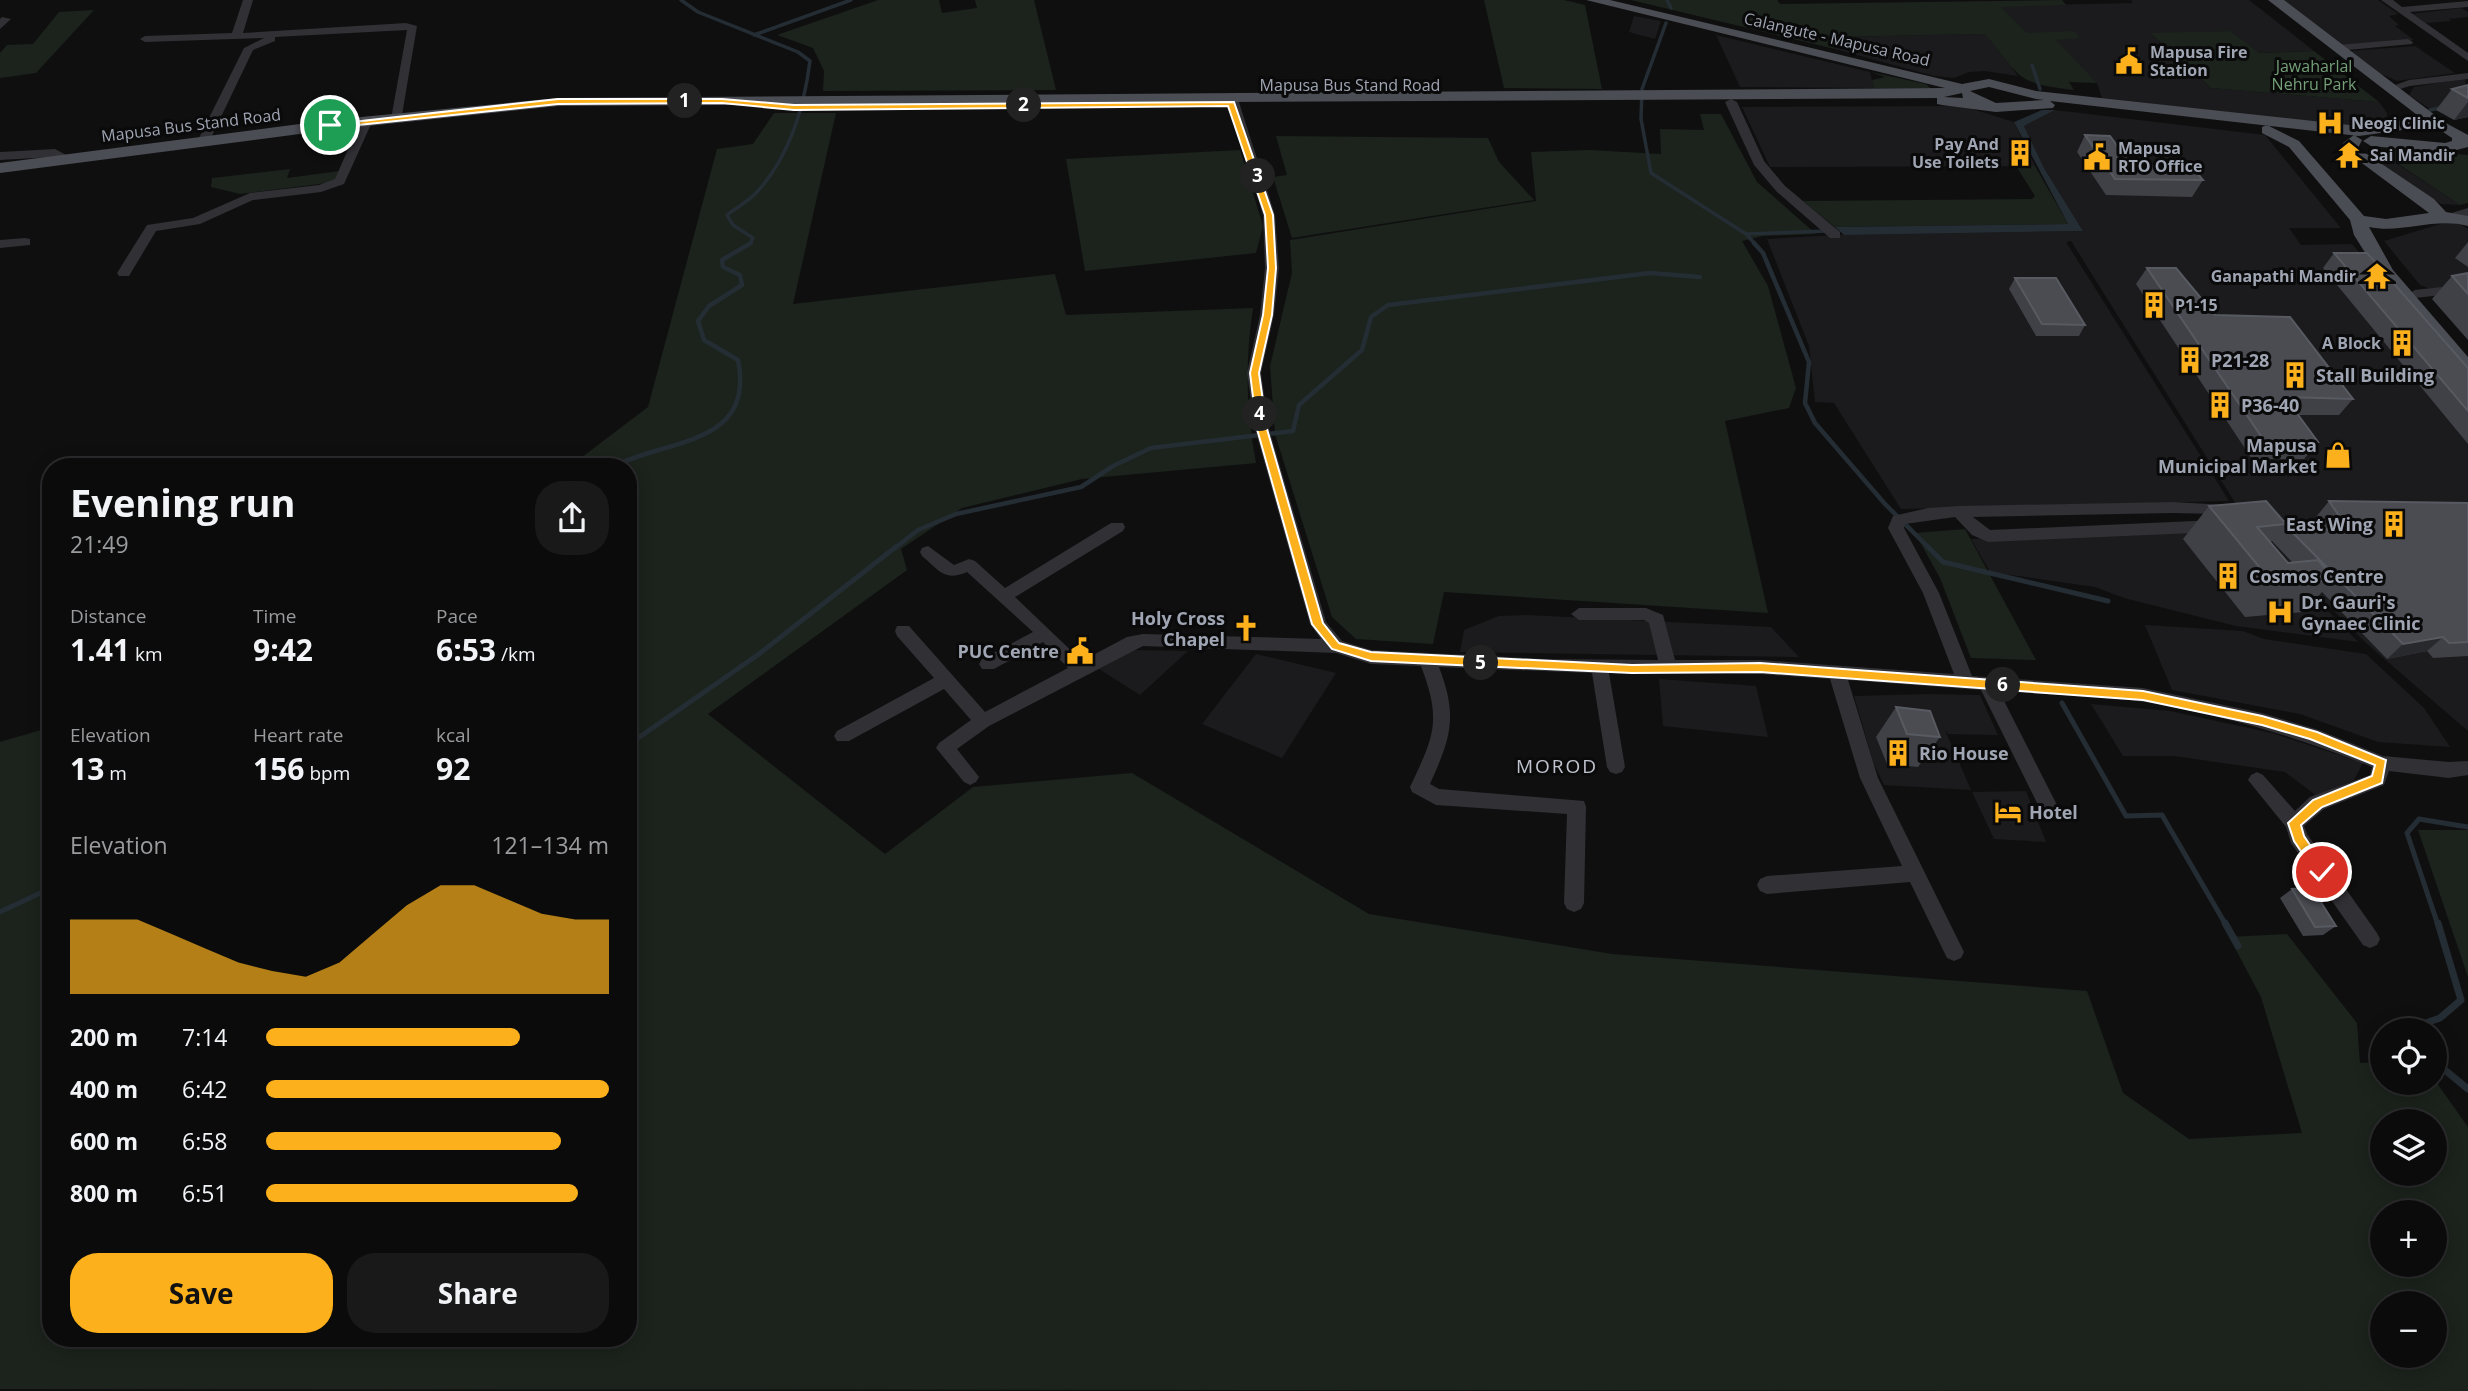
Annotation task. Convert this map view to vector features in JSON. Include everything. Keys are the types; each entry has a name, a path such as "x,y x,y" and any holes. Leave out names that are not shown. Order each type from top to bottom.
{"main road":[{"name":"Calangute - Mapusa Road","path":"1593,0 1966,89"},
{"name":"Calangute - Mapusa Road","path":"1608,0 1699,24"},
{"path":"2266,0 2388,97 2413,139 2434,146"},
{"path":"1966,89 1967,94 1979,104 1999,109 2037,103 2354,140 2434,146 2455,147 2464,139 2390,89 2275,0"},
{"name":"Mapusa Bus Stand Road","path":"0,167 366,122 558,102 722,101 794,107 1935,94 1989,83 2063,98 2296,126 2382,132 2416,121 2441,125"},
{"path":"2008,88 2021,100 2016,107"},
{"name":"Mapusa Bus Stand Road","path":"1231,100 1979,104"},
{"path":"2267,130 2294,144 2358,219 2383,227 2451,215"},
{"path":"2354,140 2348,146 2428,202 2438,212 2468,221"},
{"path":"2358,219 2358,231 2378,262 2468,369"},
{"path":"2383,227 2373,238 2387,262 2468,355"}],"street":[{"path":"237,36 248,0"},
{"path":"2386,0 2468,58"},
{"path":"2402,10 2468,4"},
{"path":"145,39 406,26 412,28 397,119"},
{"path":"203,142 249,48 287,33"},
{"path":"2337,48 2408,42"},
{"path":"2390,89 2409,83 2468,76"},
{"path":"1231,100 1269,215 1272,268 1267,315 1254,373 1263,433 1318,624 1336,646"},
{"path":"1731,102 1758,162 1781,189 1835,235"},
{"path":"124,273 151,228 196,221 250,197 321,188 340,181 366,122"},
{"path":"0,156 55,153 66,158"},
{"path":"0,244 25,242"},
{"path":"2415,294 2468,288"},
{"path":"1960,513 1978,531 1989,536 2240,526 2222,509 2203,508 1960,513 1899,520 1896,528 1931,593 1966,682"},
{"path":"1004,596 1116,527"},
{"path":"928,552 952,572 969,565 1045,633 1080,670"},
{"path":"1579,614 1646,614 1653,617 1657,620 1668,668"},
{"path":"903,631 983,721"},
{"path":"988,664 1045,633"},
{"path":"970,777 944,748 983,721 1143,640 1336,646 1371,657 1428,661 1600,668 1760,667 2143,695 2262,720 2313,735 2382,763 2449,770 2468,768"},
{"path":"1428,661 1443,699 1444,733 1419,787 1436,796 1577,807 1574,903"},
{"path":"1600,668 1616,767"},
{"path":"1837,673 1869,778 1954,952"},
{"path":"843,737 946,680"},
{"path":"1987,684 2050,809"},
{"path":"2294,823 2317,803 2378,780 2382,763"},
{"path":"2258,780 2294,823 2298,837 2370,939"},
{"path":"1767,885 1915,873"}],"shaded area":[{"path":"2131,0 2249,0 2314,51 2258,53 2231,31 2151,34 2211,88 2379,102 2387,117 2368,125 2342,125 2102,98 2097,83 2027,33 2000,6 2133,3"},
{"path":"2283,0 2378,0 2398,14 2389,16 2399,25 2395,26 2414,40 2342,46"},
{"path":"2461,8 2468,12 2468,17 2449,19 2451,21 2426,23 2411,14"},
{"path":"1634,16 1661,21 1655,39 1629,32"},
{"path":"1986,34 2018,76 1985,71 1969,72 1954,78 1934,76 1835,49 1827,37"},
{"path":"1716,35 1870,72 1874,88 1740,87"},
{"path":"2415,46 2455,73 2397,81 2379,73 2350,51"},
{"path":"2465,78 2468,101 2430,109 2409,95 2414,87"},
{"path":"1963,106 2014,122 2035,166 1770,167 1742,107"},
{"path":"2042,110 2055,110 2024,126 2044,168 2083,231 1844,235 1835,227 2068,224 2014,122"},
{"path":"2055,110 2265,135 2341,228 2289,228 2301,245 2352,244 2468,380 2468,731 2367,644 2251,528 2071,241 2066,242 2229,501 1901,509 1834,403 1815,402 1809,346 1767,239 1835,235 2083,231 2044,168 2024,126"},
{"path":"2385,156 2460,205 2441,204 2371,158"},
{"path":"2447,222 2456,222 2468,229 2468,283 2433,290 2420,285 2384,241"},
{"path":"2248,528 2358,642 2236,626 2124,598 2095,587 1990,572 1971,539"},
{"path":"1527,615 1771,627 1799,657 1460,652 1464,630 1499,616"},
{"path":"2145,625 2243,631 2264,639 2366,654 2424,708 2450,747 2378,742 2300,714 2172,690"},
{"path":"1134,650 1188,651 1140,695 1099,669"},
{"path":"1256,654 1336,673 1282,758 1202,724"},
{"path":"1659,679 1756,686 1768,737 1663,726"},
{"path":"1980,695 1998,735 1948,734 1945,730 1971,790 1884,785 1874,764 1854,696"},
{"path":"2091,704 2170,711 2272,733 2363,763 2354,780 2317,796 2285,772 2174,756 2123,756"},
{"path":"2026,791 2046,842 1994,839 1972,792"}],"green space":[{"path":"878,0 939,0 942,13 977,8 975,0 1034,0 1056,90 823,91 824,71 813,48 777,35"},
{"path":"1484,0 1564,0 1585,5 1602,89 1504,88"},
{"path":"1631,0 1777,0 1780,4 2062,0 2066,5 2001,7 2027,33 2075,31 2080,38 2056,40 2097,83 2069,82 2074,90 2029,81 2014,69 1985,34 1827,37 1835,49"},
{"path":"94,10 36,73 0,78 0,53 7,45 33,44 59,12"},
{"name":"Jawaharlal Nehru Park","path":"2231,31 2259,53 2314,51 2379,102 2211,88 2150,33"},
{"path":"1870,72 1926,84 1930,88 1874,88 1872,80 1885,77"},
{"path":"774,113 836,113 793,304 1055,274 1066,315 1253,308 1248,386 1256,463 1082,479 962,508 901,549 907,570 708,714 885,854 973,787 1132,773 1369,914 1612,954 2087,991 2123,1093 2189,1139 2302,1133 2261,997 2229,937 2287,934 2357,1023 2360,1063 2370,1063 2370,1095 2445,1095 2468,1127 2468,1391 0,1389 0,742 42,730 42,1347 637,1347 637,458 581,458 648,407 717,149 753,144"},
{"path":"1700,114 1721,114 1757,182 1816,234 1763,236 1742,241 1768,286 1796,388 1789,408 1725,421 1768,613 1444,592 1433,644 1356,639 1332,617 1275,434 1270,366 1292,273 1290,240 1536,201 1531,152 1590,150 1661,154 1660,129 1704,130"},
{"path":"1276,136 1488,138 1499,162 1534,200 1292,238 1273,177 1287,175"},
{"path":"2374,148 2468,155 2468,203 2460,205"},
{"path":"1240,150 1263,226 1256,253 1085,271 1066,159"},
{"path":"2016,166 2035,166 2068,224 1835,227 1803,201 2032,199 2035,196"},
{"path":"290,169 287,178 340,171 335,182 240,194 211,187 212,178"},
{"path":"1965,529 2036,660 1971,658 1940,578 1915,533"},
{"path":"2418,830 2468,830 2468,977"}],"building":[{"path":"2468,85 2468,98 2452,89"},
{"path":"2085,135 2110,136 2131,165 2192,167 2203,180 2115,179"},
{"path":"2334,253 2367,253 2468,368 2468,411"},
{"path":"2147,268 2176,268 2215,315 2290,317 2353,399 2285,397 2318,442 2265,442"},
{"path":"2468,273 2468,294 2452,276"},
{"path":"2015,278 2056,278 2085,325 2042,324"},
{"path":"2266,501 2286,524 2257,527 2288,563 2318,560 2334,580 2274,585 2209,506"},
{"path":"2329,501 2468,503 2468,642 2449,643 2443,637 2403,644 2285,525 2284,521 2298,519 2312,532 2346,526"},
{"path":"1896,707 1930,711 1940,737 1907,734"},
{"path":"2312,888 2336,926 2315,927 2292,889"}],"waterway":[{"path":"681,0 698,12 755,35"},
{"path":"755,35 851,0"},
{"path":"1667,0 1671,8"},
{"path":"1666,23 1642,89 1641,119 1651,173 1746,234"},
{"path":"750,244 753,238 733,225 727,215 754,195 769,178 787,147 804,96 810,61 798,52 755,35"},
{"path":"2032,65 2040,89"},
{"path":"2430,110 2444,107"},
{"path":"1746,234 1827,231"},
{"path":"1746,234 1756,245"},
{"path":"1754,243 1763,253 1809,362 1805,403 1815,423 1885,504 1943,562 2108,601"},
{"path":"633,458 701,436 720,425 733,409 740,388 738,360 704,340 698,321 709,306 742,285 740,275 723,267 722,260 750,244"},
{"path":"895,548 918,530 956,514 1081,487 1113,466 1151,448 1293,431 1299,405 1362,350 1371,317 1388,305 1650,273 1700,277"},
{"path":"637,739 759,654 897,546"},
{"path":"2062,703 2126,816 2162,815 2226,925"},
{"path":"2438,925 2407,833 2419,819 2468,827"},
{"path":"0,912 42,892"},
{"path":"2225,923 2238,946"},
{"path":"2438,923 2461,1000 2440,1018"},
{"path":"2447,1072 2468,1089"}],"place":[{"name":"Mapusa Fire Station","path":"2129,61"},
{"name":"Neogi Clinic","path":"2330,123"},
{"name":"Pay And Use Toilets","path":"2020,153"},
{"name":"Sai Mandir","path":"2349,155"},
{"name":"Mapusa RTO Office","path":"2097,157"},
{"name":"Ganapathi Mandir","path":"2377,276"},
{"name":"P1-15","path":"2154,305"},
{"name":"A Block","path":"2402,343"},
{"name":"P21-28","path":"2190,360"},
{"name":"Stall Building","path":"2295,375"},
{"name":"P36-40","path":"2220,405"},
{"name":"Mapusa Municipal Market","path":"2338,455"},
{"name":"East Wing","path":"2394,524"},
{"name":"Cosmos Centre","path":"2228,576"},
{"name":"Dr. Gauri's Gynaec Clinic","path":"2280,612"},
{"name":"Holy Cross Chapel","path":"1246,628"},
{"name":"PUC Centre","path":"1080,651"},
{"name":"Rio House","path":"1898,753"},
{"name":"Hotel","path":"2008,812"}],"district":[{"name":"MOROD","path":"1557,766"}],"route":[{"path":"330,125 507,105 558,102 722,101 794,107 1231,103 1257,172 1269,215 1272,268 1267,315 1254,373 1262,429 1318,624 1336,646 1371,657 1436,661 1632,669 1760,667 2143,695 2262,720 2313,735 2382,763 2378,780 2317,803 2294,823 2298,837 2322,872"}]}
